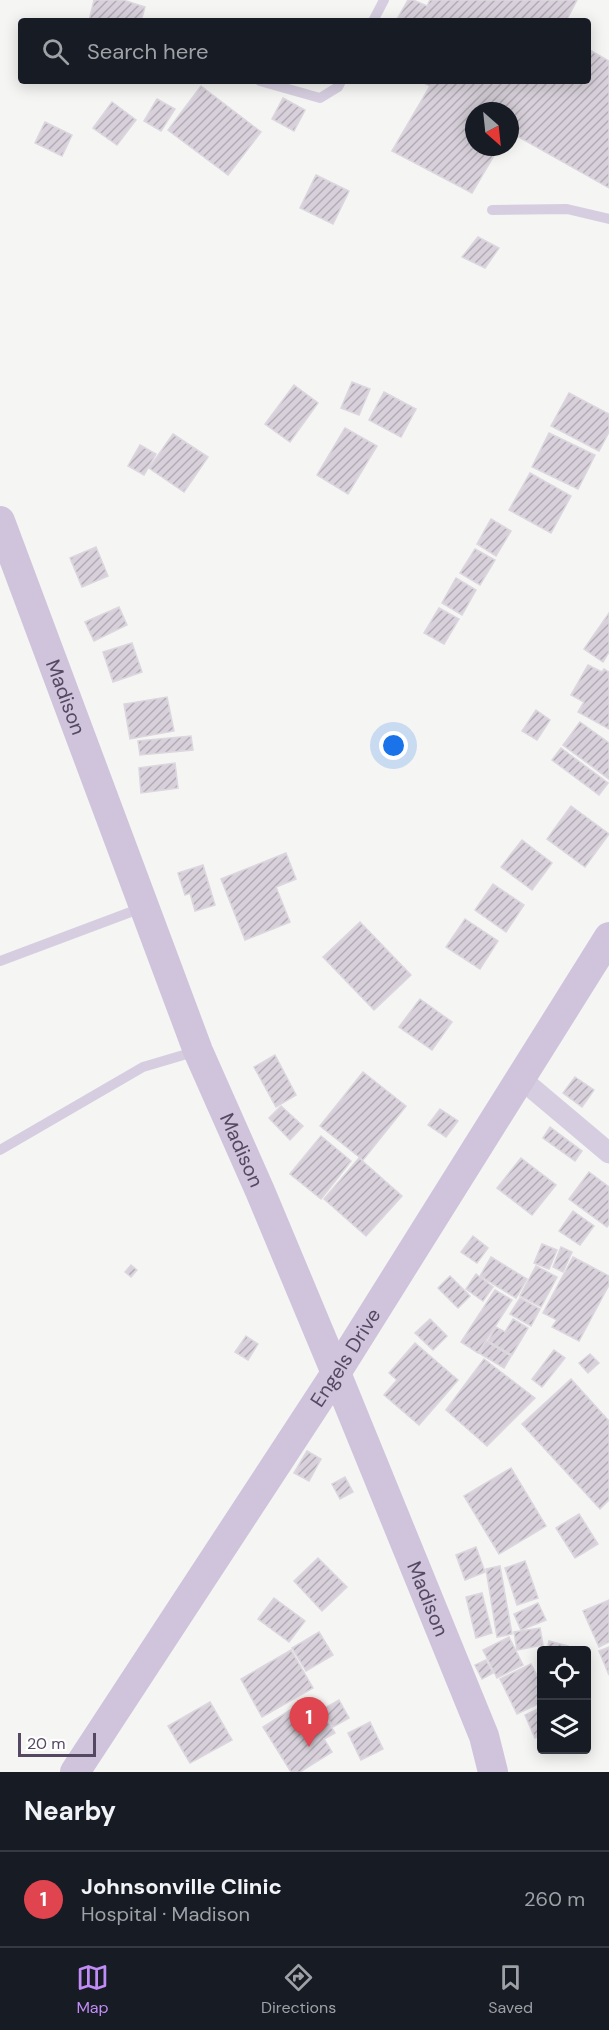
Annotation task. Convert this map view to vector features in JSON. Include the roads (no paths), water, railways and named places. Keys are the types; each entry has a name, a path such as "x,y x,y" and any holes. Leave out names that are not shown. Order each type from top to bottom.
{"street":[{"name":"Madison","path":"2,531 198,1051 260,1191 336,1373 484,1736 493,1772"},
{"name":"Engels Drive","path":"75,1772 336,1373 609,937"},
{"path":"520,1078 609,1153"}],"lane":[{"path":"375,18 384,0"},
{"path":"271,84 320,98 340,84"},
{"path":"492,210 567,209 609,219"},
{"path":"0,961 144,907"},
{"path":"0,1150 142,1067 198,1051"}],"place":[{"name":"Johnsonville Clinic","path":"309,1747"}]}
